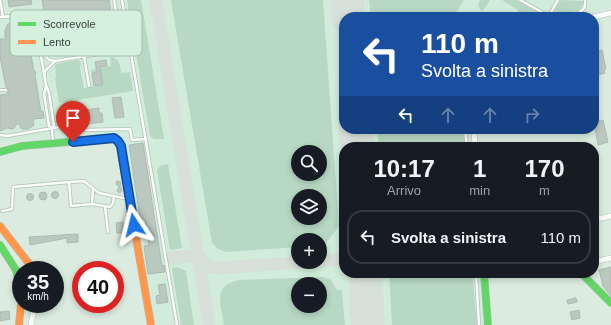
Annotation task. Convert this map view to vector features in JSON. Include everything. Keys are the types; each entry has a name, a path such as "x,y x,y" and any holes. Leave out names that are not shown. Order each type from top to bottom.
{"main road":[{"path":"0,152 14,147 54,143 114,138 118,141 121,146 151,325"},
{"path":"0,226 27,261"},
{"path":"0,245 12,264"},
{"path":"484,278 488,325"},
{"path":"586,278 610,301"},
{"path":"18,325 20,313"}],"street":[{"path":"599,16 611,13"},
{"path":"599,219 611,216"},
{"path":"599,261 611,258"},
{"path":"31,325 33,313"}],"lane":[{"path":"0,0 2,17"},
{"path":"114,0 116,10"},
{"path":"122,0 124,10"},
{"path":"520,0 542,12"},
{"path":"551,12 558,0"},
{"path":"580,12 584,8 585,0"},
{"path":"41,56 44,77 50,93 54,126 52,128 54,143"},
{"path":"45,56 49,60 54,61 84,56 89,86"},
{"path":"131,56 177,325"},
{"path":"44,77 45,71 54,61"},
{"path":"46,85 44,94 49,126 52,128"},
{"path":"0,90 6,90"},
{"path":"70,115 71,125"},
{"path":"0,135 6,136 71,125 83,130 130,128 132,140 145,139"},
{"path":"2,211 12,210 13,187 84,181 99,193 130,199"},
{"path":"69,182 71,206 92,204 110,207 113,203 114,196"},
{"path":"92,204 94,189"},
{"path":"105,207 108,232"},
{"path":"476,278 479,325"}],"shaded area":[{"path":"0,0 611,0 611,8 599,12 339,12 339,134 470,134 470,142 339,142 339,278 481,278 485,325 155,325 121,134 0,142"},
{"path":"127,0 141,0 164,139 154,139 150,136 136,56 142,56 142,10 129,10"},
{"path":"171,0 323,0 339,226 327,242 327,233 291,233 291,247 226,252 218,249 212,243"},
{"path":"369,0 464,0 457,12 370,12"},
{"path":"480,0 490,0 482,12 478,5"},
{"path":"502,0 516,0 537,12 517,12 518,10"},
{"path":"561,0 584,1 580,9 573,12 553,12"},
{"path":"110,57 117,60 121,73 130,72 133,91 59,103 55,78 55,66 57,64 78,60 81,62 80,68 84,88 103,85 100,71 92,73 91,70 111,66"},
{"path":"378,134 464,134 464,142 378,142"},
{"path":"168,164 182,248 170,250 157,170 160,166"},
{"path":"177,267 186,271 194,325 181,325 172,268"},
{"path":"291,278 291,313 327,313 327,278 331,280 337,290 342,290 345,325 224,325 220,296 225,286 240,280"},
{"path":"389,278 472,278 477,325 392,325"}],"building":[{"path":"8,0 31,0 32,4 9,7"},
{"path":"42,0 109,0 111,10 44,10"},
{"path":"8,24 10,24 10,56 31,56 34,71 36,72 35,75 41,112 43,111 44,118 33,119 34,125 28,129 22,129 18,123 13,129 7,128 0,131 0,95 7,94 9,90 6,87 0,57 0,39 5,39 5,30"},
{"path":"602,50 606,69 604,70 605,73 599,75 599,51"},
{"path":"106,60 107,66 100,67 103,85 94,86 92,73 97,72 95,62"},
{"path":"121,97 124,117 115,118 112,98"},
{"path":"99,108 99,113 102,113 103,122 85,124 84,116 87,116 86,110"},
{"path":"603,120 608,142 599,145 596,134 599,134 599,121"},
{"path":"143,143 162,266 164,265 165,272 148,274 144,246 149,245 145,220 140,218 129,145"},
{"path":"117,181 121,182 120,186 122,190 120,193 117,191 119,187 116,184"},
{"path":"55,191 58,192 58,198 55,199 52,198 51,195 52,192"},
{"path":"43,192 46,193 46,199 43,200 40,199 39,196 40,193"},
{"path":"30,193 33,194 33,200 30,201 27,200 26,197 27,194"},
{"path":"123,222 124,233 117,233 116,223"},
{"path":"78,234 78,242 67,243 67,238 30,245 29,237"},
{"path":"611,267 611,296 603,286 599,270"},
{"path":"165,284 168,302 157,304 156,296 160,295 158,285"},
{"path":"576,298 577,302 568,304 567,300"},
{"path":"579,310 580,318 572,320 570,312"},
{"path":"9,311 10,319 0,321 0,312"}],"taxiway":[{"path":"156,0 209,325"},
{"path":"198,254 207,266 217,268 291,263"},
{"path":"171,258 188,256"},
{"path":"327,260 339,259"}],"runway":[{"path":"347,0 348,12"},
{"path":"356,134 356,142"},
{"path":"365,278 368,325"}],"traffic: fast":[{"path":"0,152 22,146 114,138 121,146 132,214"},
{"path":"0,245 12,264"},
{"path":"484,278 488,325"},
{"path":"586,278 611,303"}],"traffic: slow":[{"path":"132,214 151,325"},
{"path":"0,226 27,261"},
{"path":"19,325 20,313"}],"route":[{"path":"73,142 114,138 118,141 121,146 134,225"}]}
